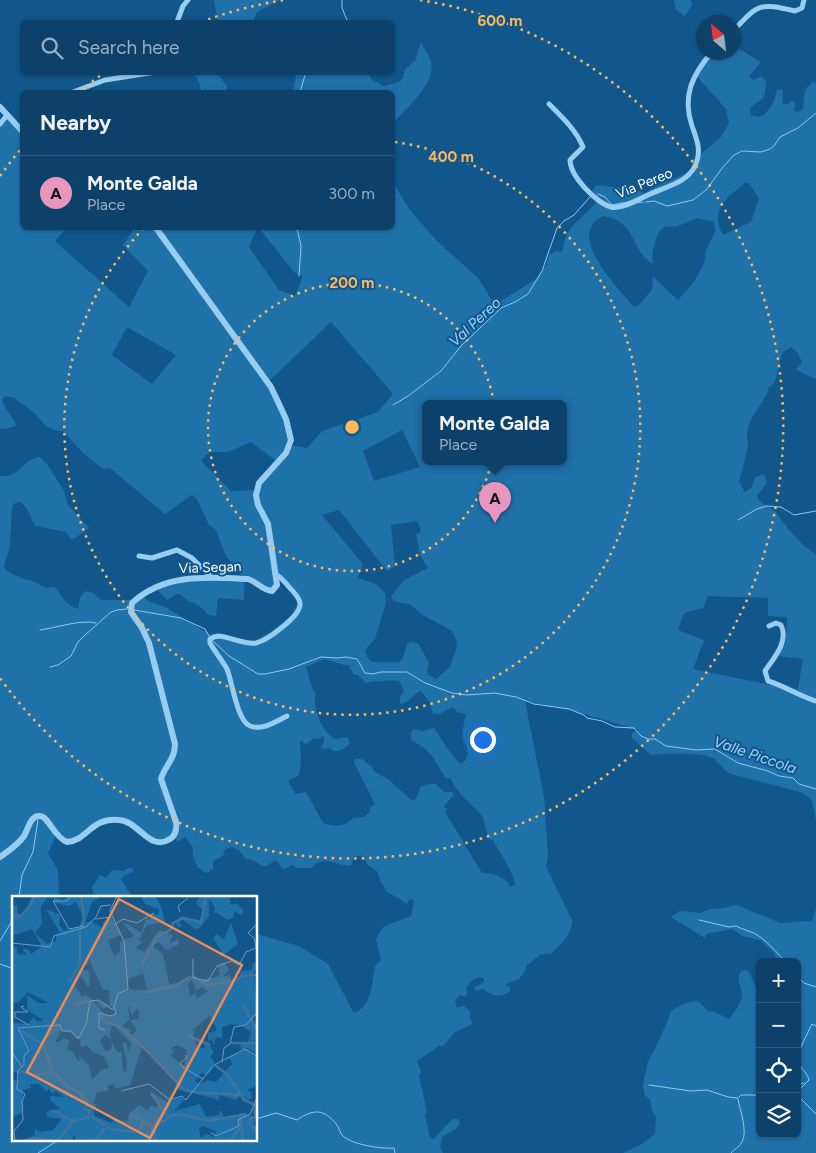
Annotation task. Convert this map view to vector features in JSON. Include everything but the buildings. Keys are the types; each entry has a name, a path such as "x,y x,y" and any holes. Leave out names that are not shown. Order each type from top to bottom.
{"street":[{"path":"178,20 183,6 188,0"},
{"path":"741,23 757,8 770,6 795,11 802,8 804,0"},
{"name":"Via Pereo","path":"549,104 580,139 582,147 570,160 570,166 586,189 601,203 611,207 618,207 665,189 680,181 695,167 699,144 691,124 688,96 694,76 705,60"},
{"path":"78,90 105,80 137,75"},
{"path":"0,107 20,128"},
{"path":"0,124 7,115"},
{"path":"157,230 272,387 286,419 290,440 286,453 259,483 256,495 258,505 268,524 275,574 280,576 299,600 298,610 277,632 254,643 219,636 214,636 210,639 210,643 227,669 237,703 247,724 252,727 262,727 287,716"},
{"path":"139,556 152,558 177,550 192,558 212,578"},
{"name":"Via Segan","path":"0,857 24,836 33,819 37,816 45,818 58,836 67,842 78,840 96,824 112,819 131,823 146,838 153,842 162,842 171,838 177,828 176,822 161,779 162,774 174,756 175,744 149,643 131,612 132,603 158,585 175,580 248,579 264,589 272,591 276,585 275,574"},
{"path":"769,626 776,623 781,626 784,632 782,644 765,671 768,681 784,686 799,696 816,701"}],"shaded area":[{"path":"214,0 280,0 257,12 254,20 218,20"},
{"path":"674,0 691,0 692,5 685,16 676,10"},
{"path":"421,42 428,54 432,70 425,87 395,121 395,90 293,90 296,78 295,75 370,75 372,80 384,86 399,82 403,78 405,69 415,61"},
{"path":"741,50 761,62 749,76 754,80 761,76 766,81 763,97 750,108 751,115 756,117 765,114 769,110 777,90 781,89 783,92 782,103 786,105 792,101 795,103 794,111 797,112 803,109 805,90 813,82 816,83 816,379 796,370 802,362 798,353 791,347 782,353 775,382 768,388 767,394 751,419 747,432 748,446 739,482 745,492 751,488 755,477 764,474 767,483 757,496 759,501 775,511 805,547 816,554 816,820 811,800 800,792 731,774 711,757 682,754 651,755 632,738 632,733 639,730 570,710 525,701 544,797 548,855 546,867 572,920 571,926 565,939 550,955 548,953 540,955 527,965 519,979 508,983 506,986 510,987 510,991 507,993 497,996 483,989 476,991 474,988 484,982 484,979 481,977 474,979 466,987 467,995 459,995 455,1001 457,1008 464,1006 470,1011 470,1018 473,1024 455,1032 443,1046 439,1046 417,1061 421,1072 419,1076 430,1137 433,1139 454,1119 458,1119 460,1123 456,1129 443,1136 440,1147 443,1153 0,1153 0,476 7,476 17,472 28,462 40,457 47,464 64,491 68,505 89,528 72,540 66,532 36,526 26,507 20,502 15,503 12,507 10,547 4,566 7,571 46,588 55,587 70,606 74,608 78,609 80,598 85,591 93,593 101,600 134,600 143,594 147,600 167,608 209,634 229,636 245,641 255,641 272,631 292,615 297,603 294,592 277,575 272,590 244,578 226,556 215,529 209,525 197,499 192,495 165,514 110,468 103,469 83,453 63,431 48,427 15,398 5,396 2,400 16,426 5,429 0,428 0,123 5,114 20,130 20,230 64,230 55,241 129,307 148,271 123,245 133,230 256,230 249,247 279,290 295,296 303,276 294,272 261,230 395,230 395,185 409,209 437,241 479,279 493,302 488,309 536,279 546,265 549,255 556,251 562,252 568,232 599,198 592,191 597,185 645,193 660,184 690,172 699,156 721,137 729,123 726,109 694,73 706,60 741,60","holes":["745,183 749,183 759,199 751,222 723,235 719,226 719,211 726,200","603,216 623,224 645,258 653,264 655,243 659,233 665,227 678,226 697,218 714,222 715,232 706,250 704,263 695,281 678,300 653,277 652,290 639,305 634,307 607,275 591,248 589,235 592,224","331,322 393,394 378,412 322,431 307,448 289,445 283,411 268,382","127,327 176,355 152,384 112,355","402,430 420,467 374,481 363,451","251,442 279,463 256,490 231,491 201,461 209,452 228,452","339,510 387,571 395,566 391,525 418,521 421,532 416,534 420,555 428,568 404,580 391,596 393,601 411,605 421,614 452,631 457,642 456,650 450,667 436,679 428,675 429,663 418,643 410,642 407,645 402,660 398,662 372,662 367,657 365,650 375,639 386,603 385,593 376,584 358,578 363,564 322,515","708,596 768,598 768,616 787,617 786,640 778,656 803,659 798,689 693,669 704,640 678,630 684,613 703,608","325,659 348,665 354,675 358,675 366,683 399,681 404,691 400,697 400,704 403,704 421,691 430,703 433,714 440,714 453,707 457,712 466,714 462,733 468,753 465,761 460,764 434,728 423,731 414,729 411,732 411,740 423,747 432,756 445,777 451,779 461,794 482,816 489,839 493,840 506,862 515,885 511,887 499,876 482,873 445,812 447,809 444,806 454,795 452,792 444,792 436,784 421,786 416,799 412,801 388,779 375,772 362,759 355,759 354,763 375,804 364,817 353,818 340,825 323,823 306,792 295,794 288,781 298,776 301,763 300,741 306,744 315,738 318,739 324,736 324,743 321,746 323,749 330,748 333,751 342,749 350,743 347,737 336,739 331,736 323,726 315,706 316,694 312,688 306,667"]},
{"path":"195,75 219,75 227,86 226,90 201,90"},
{"path":"244,578 244,600 218,598 216,616 208,615 201,607 187,600 182,595 177,594 167,600 155,587 173,581"},
{"path":"132,868 134,871 121,879 131,896 94,896 92,887 100,875 106,878 112,870 123,871"},
{"path":"737,905 780,923 812,921 816,908 816,1153 623,1153 642,1144 655,1134 656,1117 652,1111 650,1099 645,1096 643,1085 648,1061 672,1010 686,1003 698,1001 709,1012 713,1011 729,1019 741,1001 742,991 739,974 741,971 746,970 756,986 756,1138 801,1138 801,958 774,958 775,954 760,940 742,936 732,929 706,934 705,938 671,917 680,911 700,913 709,909"}],"waterway":[{"path":"342,0 342,8 347,20"},
{"path":"301,90 305,75"},
{"name":"Val Pereo","path":"646,202 654,201 667,206 693,200 706,190 734,155 742,151 761,152 770,149 780,137 798,128 816,113"},
{"name":"Val Pereo","path":"598,194 605,197 612,205 628,202"},
{"name":"Val Pereo","path":"393,405 441,371 461,346 501,308 528,294 542,271 557,228 574,215 590,197"},
{"name":"Val Pereo","path":"637,203 643,202"},
{"path":"297,230 301,246 299,276"},
{"path":"738,520 757,509 767,506 781,507 794,515 816,511"},
{"name":"Valle Piccola","path":"50,667 58,665 71,656 78,642 111,612 127,609"},
{"name":"Valle Piccola","path":"134,610 181,618 205,629 209,636"},
{"path":"40,630 76,623 96,623"},
{"name":"Valle Piccola","path":"213,641 229,656 258,674 289,669 321,657 357,659 365,673 407,672 425,683 452,693 466,695 495,693 516,697 534,704 569,709 587,718 602,721 615,727 634,728 641,736 655,739 666,746 696,750 715,749 738,763 779,776 793,778 799,784 816,789"},
{"path":"19,896 22,875 33,852 38,820"},
{"path":"699,920 729,927 736,926 753,933 766,942 782,958"},
{"path":"0,941 12,921"},
{"path":"0,964 12,968"},
{"path":"801,980 816,987"},
{"path":"800,1048 812,1024 816,1026"},
{"path":"801,1067 809,1080 801,1088"},
{"path":"649,1085 691,1091 707,1090 728,1097 738,1098"},
{"path":"799,1093 800,1098 816,1114"},
{"path":"739,1097 741,1095 756,1095"},
{"path":"731,1153 740,1145 744,1138 744,1127 738,1099"},
{"path":"258,1118 276,1113 297,1120 313,1112 323,1113 332,1119 341,1134 346,1138 367,1146 394,1148 395,1153"},
{"path":"38,1153 58,1140"}],"place":[{"name":"Monte Galda","path":"495,523"}]}
